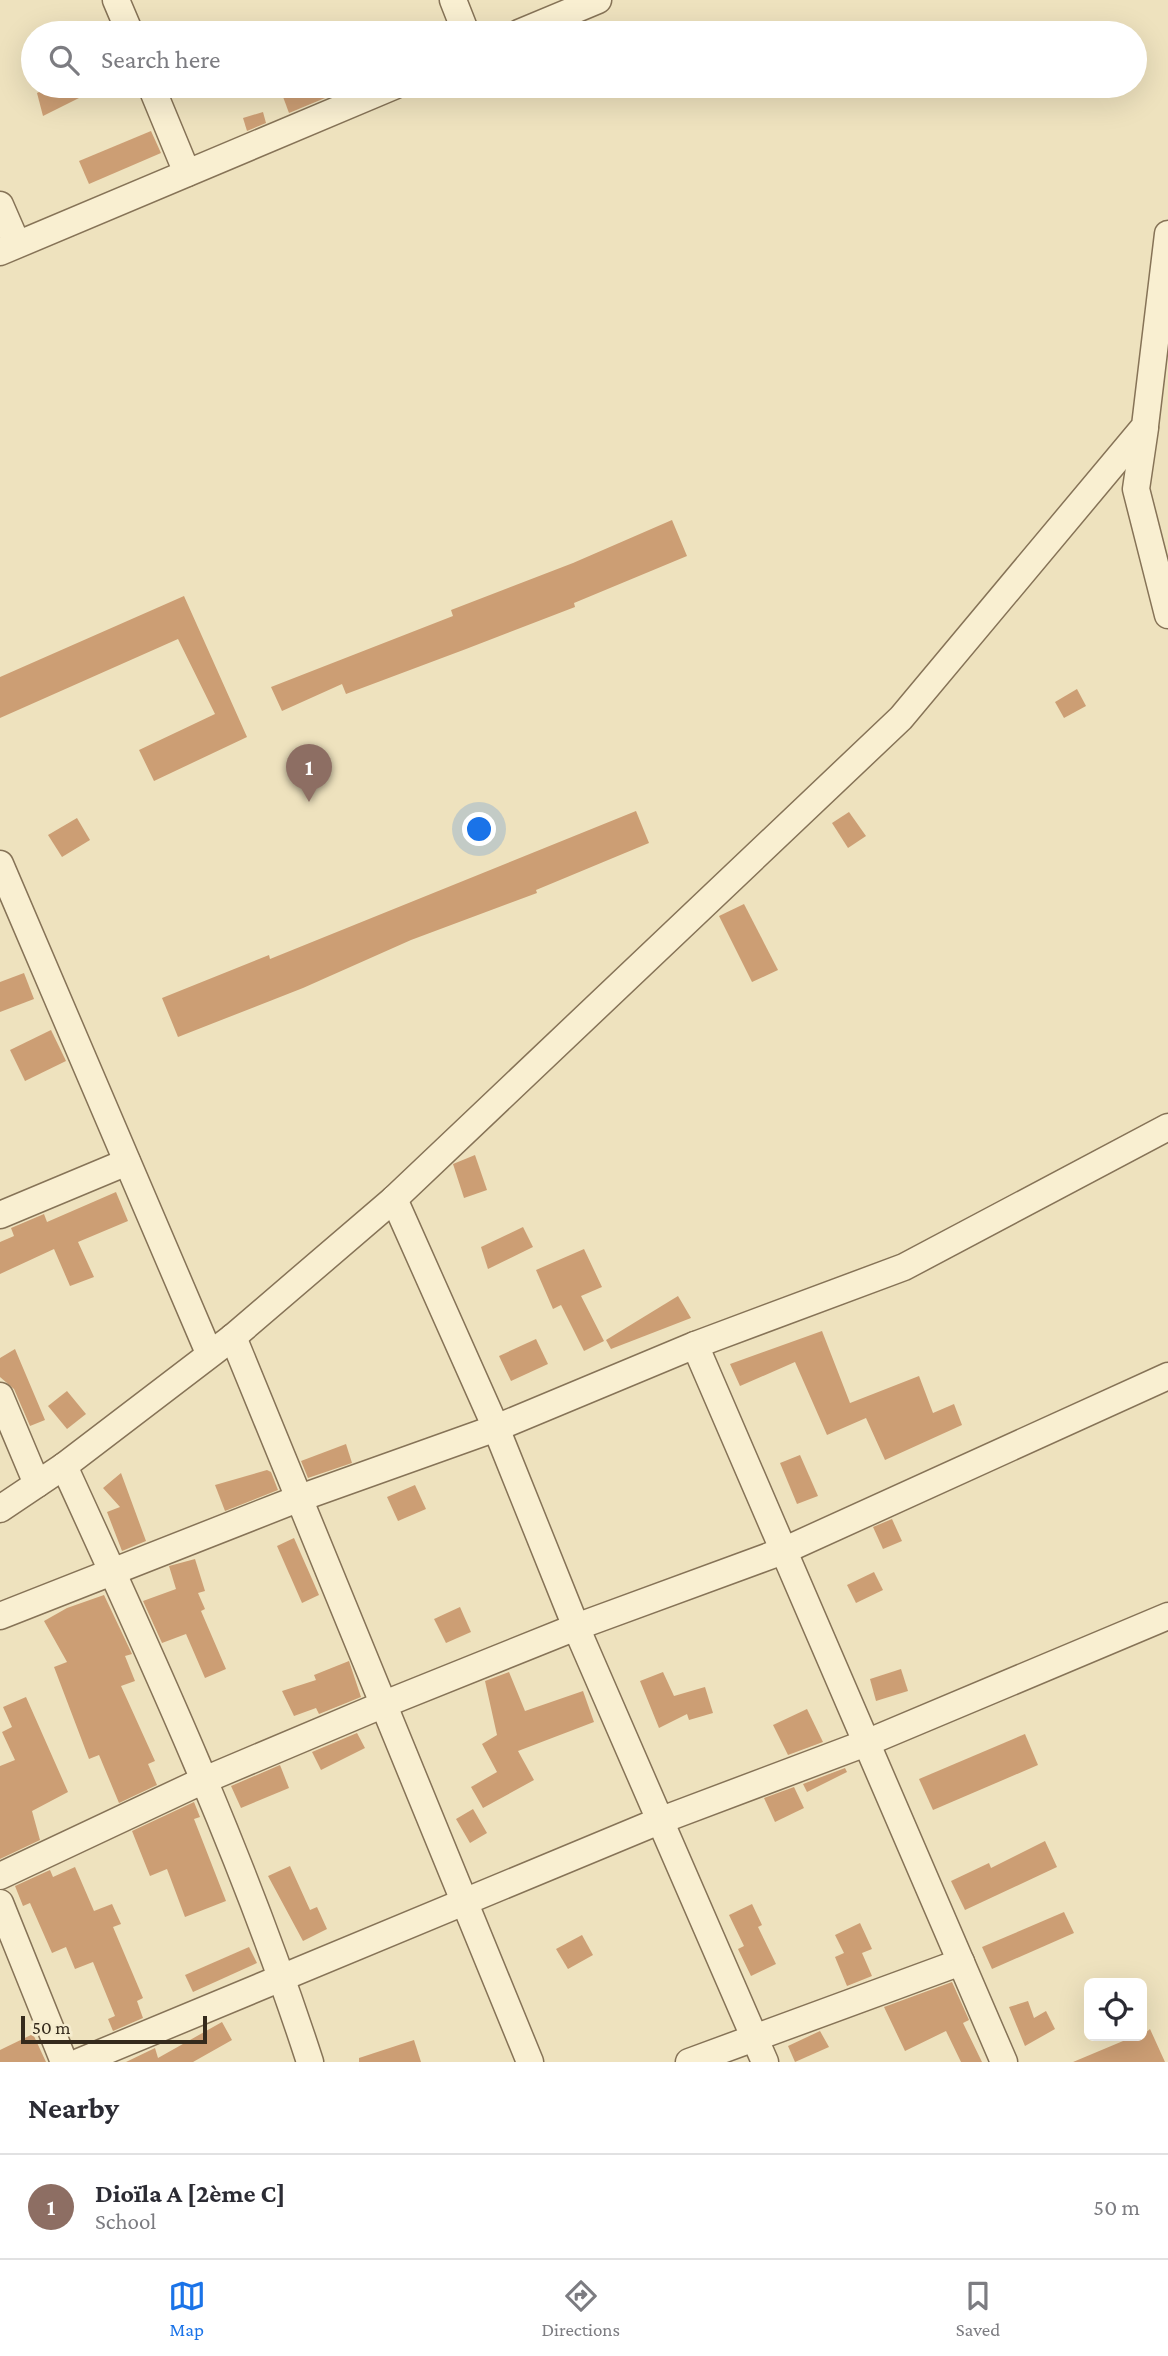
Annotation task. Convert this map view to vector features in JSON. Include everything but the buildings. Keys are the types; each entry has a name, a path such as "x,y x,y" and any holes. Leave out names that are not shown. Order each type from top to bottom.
{"street":[{"path":"116,0 125,21"},
{"path":"453,0 461,21"},
{"path":"548,21 598,0"},
{"path":"156,98 187,173"},
{"path":"0,205 8,248 365,98"},
{"path":"1168,234 1136,489 1168,615"},
{"path":"0,1508 64,1466 233,1337 394,1199 901,718 1145,426"},
{"path":"1,870 209,1353"},
{"path":"0,1616 300,1498 496,1428 695,1345 904,1267 1168,1127"},
{"path":"0,1215 127,1161"},
{"path":"394,1199 496,1428 576,1627 765,2062"},
{"path":"233,1337 530,2062"},
{"path":"695,1345 1003,2062"},
{"path":"0,1876 202,1781 382,1705 576,1627 783,1551 1168,1376"},
{"path":"0,1396 37,1484"},
{"path":"64,1466 113,1572 202,1781 283,1978 310,2062"},
{"path":"79,2062 659,1821 866,1743 1168,1616"},
{"path":"0,1903 64,2062"},
{"path":"689,2062 961,1962"}],"place":[{"name":"Dioïla A [2ème C]","path":"309,802"}]}
